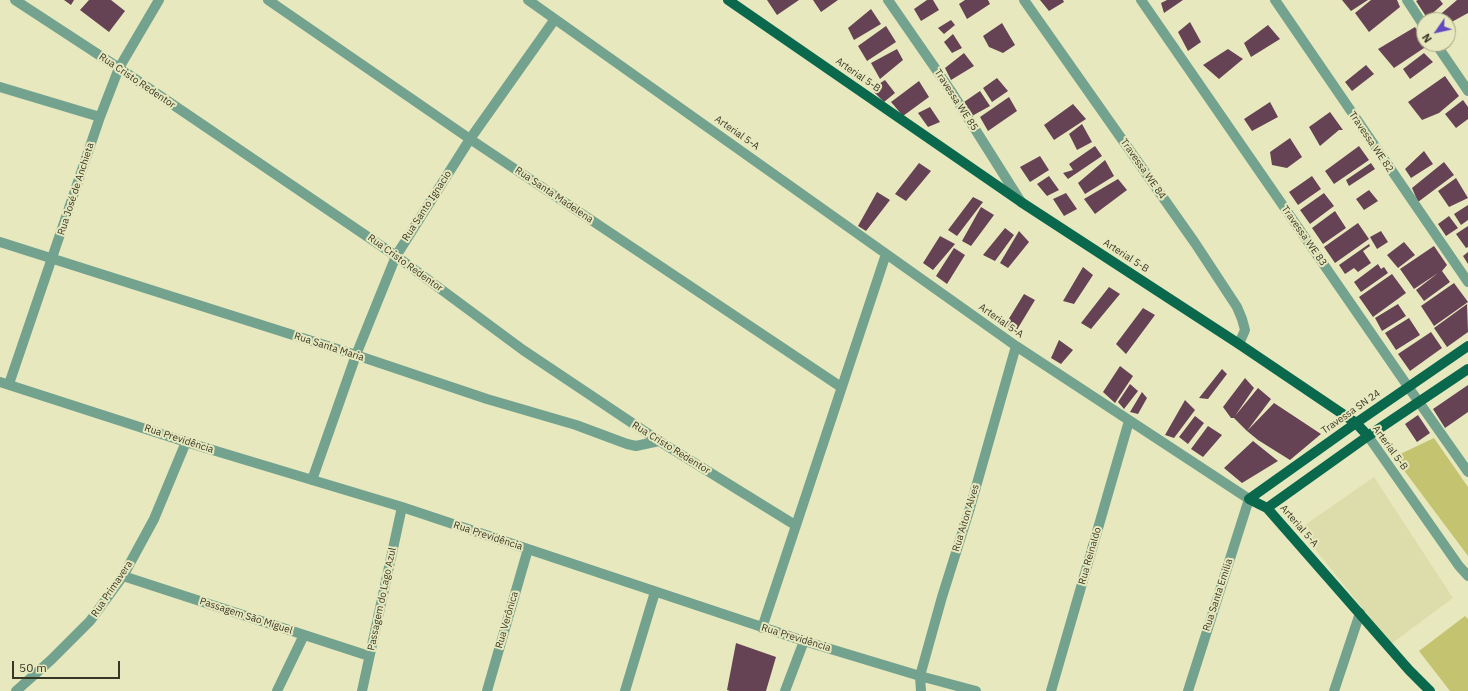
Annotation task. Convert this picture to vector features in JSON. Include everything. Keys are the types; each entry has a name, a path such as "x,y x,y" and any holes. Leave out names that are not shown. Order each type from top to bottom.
{"main road":[{"name":"Arterial 5-B","path":"728,0 1021,202 1239,344 1356,423 1368,436"},
{"name":"Travessa SN 24","path":"1249,499 1468,346"},
{"path":"1267,508 1368,436 1468,369"},
{"name":"Arterial 5-A","path":"1249,499 1267,508 1409,670 1430,691"}],"street":[{"name":"Rua Cristo Redentor","path":"15,0 119,68 396,256 523,350 659,442 796,524"},
{"name":"Rua José de Anchieta","path":"5,383 53,259 100,117 119,68 159,0"},
{"name":"Rua Santa Madelena","path":"268,0 470,139 841,387"},
{"name":"Arterial 5-A","path":"528,0 1016,346 1249,499"},
{"name":"Travessa WE 85","path":"888,0 951,91 1021,202"},
{"name":"Travessa WE 84","path":"1024,0 1195,243 1237,307 1245,330 1239,344"},
{"name":"Travessa WE 83","path":"1141,0 1408,388 1468,472"},
{"name":"Travessa WE 82","path":"1275,0 1468,282"},
{"path":"1406,0 1416,14"},
{"name":"Rua Santo Ignacio","path":"312,480 356,355 396,256 470,139 556,19"},
{"path":"1441,52 1468,91"},
{"path":"0,86 100,117"},
{"name":"Rua Santa Maria","path":"0,242 356,355 487,399 576,425 627,444 636,446 659,442"},
{"path":"762,628 886,254"},
{"name":"Rua Aiton Alves","path":"921,691 920,676 1016,346"},
{"name":"Rua Previdência","path":"5,383 186,442 402,507 762,628 920,676 976,691"},
{"name":"Rua Reinaldo","path":"1051,691 1129,421"},
{"name":"Arterial 5-B","path":"1368,436 1459,566 1468,576"},
{"name":"Rua Primavera","path":"16,691 51,660 90,621 123,576 154,519 186,442"},
{"name":"Rua Santa Emilia","path":"1188,691 1249,499"},
{"name":"Passagem do Lago Azul","path":"362,691 402,507"},
{"name":"Rua Verônica","path":"487,691 528,549"},
{"name":"Passagem São Miguel","path":"123,576 369,656"},
{"path":"625,691 655,592"},
{"path":"1334,691 1360,613"},
{"path":"277,691 304,635"},
{"path":"785,691 804,641"}],"shaded area":[{"path":"1434,438 1468,487 1468,556 1394,457"},
{"path":"1374,477 1453,598 1391,644 1299,529"},
{"path":"1465,616 1468,619 1468,691 1450,691 1419,651"}],"building":[{"path":"64,0 74,0 71,5"},
{"path":"89,0 111,0 125,11 109,32 80,10"},
{"path":"767,0 799,0 777,15"},
{"path":"813,0 838,0 821,12"},
{"path":"927,0 933,0 939,10 921,21 914,9"},
{"path":"965,0 988,0 990,4 967,19 959,4"},
{"path":"1040,0 1063,0 1064,2 1049,11"},
{"path":"1167,0 1183,0 1164,13 1161,3"},
{"path":"1342,0 1368,0 1351,11"},
{"path":"1371,0 1397,0 1400,7 1369,32 1355,13"},
{"path":"1440,0 1443,4 1434,12 1423,12 1416,1"},
{"path":"1457,0 1468,0 1468,13 1456,20 1456,12 1443,12"},
{"path":"871,9 881,24 854,40 848,28"},
{"path":"951,20 955,25 944,34 938,28"},
{"path":"1190,22 1201,42 1188,51 1178,32"},
{"path":"1002,23 1015,45 1003,53 989,47 983,36"},
{"path":"1268,25 1280,39 1251,57 1244,43"},
{"path":"886,26 896,42 867,61 858,46"},
{"path":"1415,27 1416,29 1416,52 1418,52 1394,68 1378,49"},
{"path":"953,34 962,48 952,53 944,42"},
{"path":"897,49 903,60 880,79 871,63"},
{"path":"1228,49 1243,59 1219,79 1203,65"},
{"path":"964,53 974,66 951,80 945,68"},
{"path":"1424,53 1433,62 1410,79 1403,69"},
{"path":"1366,65 1374,74 1352,91 1345,82"},
{"path":"1445,76 1459,96 1439,113 1422,120 1408,102"},
{"path":"997,78 1008,91 992,102 983,88"},
{"path":"885,80 895,93 884,102 871,89"},
{"path":"919,81 929,97 903,116 891,102"},
{"path":"980,91 990,106 972,116 964,102"},
{"path":"1009,97 1017,111 988,131 980,117"},
{"path":"1463,100 1468,107 1468,119 1456,128 1445,114"},
{"path":"1270,102 1278,117 1252,131 1244,119"},
{"path":"1073,104 1086,119 1054,140 1044,125"},
{"path":"930,107 940,122 928,127 918,113"},
{"path":"1330,112 1343,130 1339,130 1320,146 1309,127"},
{"path":"1082,124 1092,142 1077,150 1069,134"},
{"path":"1290,138 1302,157 1287,168 1272,165 1270,152"},
{"path":"1095,146 1102,156 1068,179 1063,173 1073,170 1069,164"},
{"path":"1359,146 1369,160 1334,184 1325,171"},
{"path":"1424,151 1433,164 1411,178 1405,169"},
{"path":"1040,156 1049,170 1030,182 1020,167"},
{"path":"1105,160 1114,176 1085,194 1078,183"},
{"path":"1444,162 1454,175 1418,202 1412,188"},
{"path":"919,163 931,171 906,201 895,194"},
{"path":"1371,163 1375,169 1349,186 1346,180"},
{"path":"1049,176 1059,190 1047,196 1037,184"},
{"path":"1312,176 1321,189 1298,205 1289,192"},
{"path":"1456,178 1468,198 1449,207 1438,191"},
{"path":"1118,179 1127,190 1095,214 1084,199"},
{"path":"1369,190 1378,201 1364,210 1356,199"},
{"path":"877,192 890,200 866,231 858,226"},
{"path":"1066,193 1077,209 1064,216 1053,199"},
{"path":"1324,193 1334,206 1310,224 1300,210"},
{"path":"973,197 983,202 957,236 948,230"},
{"path":"1468,205 1468,220 1461,225 1454,214"},
{"path":"981,207 994,215 971,246 962,241"},
{"path":"1335,211 1346,228 1323,244 1312,228"},
{"path":"1449,216 1458,228 1446,236 1438,224"},
{"path":"1358,223 1369,239 1335,263 1324,247"},
{"path":"1468,226 1468,247 1466,248 1456,234"},
{"path":"1005,228 1014,235 995,261 983,255"},
{"path":"1019,231 1029,242 1008,268 1000,263"},
{"path":"1381,231 1388,242 1377,249 1370,237"},
{"path":"940,236 955,244 933,270 923,263"},
{"path":"1404,242 1415,255 1398,268 1387,255"},
{"path":"1369,244 1370,246 1363,251 1371,263 1358,272 1354,268 1345,274 1339,265"},
{"path":"1434,246 1447,265 1442,271 1450,282 1424,301 1416,290 1438,273 1414,289 1400,269"},
{"path":"954,248 965,255 947,284 936,276"},
{"path":"1468,252 1468,264 1463,256"},
{"path":"1378,264 1381,269 1384,267 1388,273 1361,292 1354,282"},
{"path":"1083,267 1093,275 1074,304 1063,301"},
{"path":"1392,274 1406,293 1373,317 1359,297"},
{"path":"1454,283 1468,302 1434,326 1421,306"},
{"path":"1109,287 1120,294 1091,329 1081,323"},
{"path":"1024,294 1035,300 1015,333 1005,325"},
{"path":"1398,304 1406,316 1382,331 1375,318"},
{"path":"1467,304 1468,332 1447,347 1434,328"},
{"path":"1143,308 1155,315 1126,354 1116,344"},
{"path":"1409,318 1420,335 1396,350 1385,333"},
{"path":"1431,332 1442,348 1410,371 1398,354"},
{"path":"1059,340 1073,350 1061,364 1051,358"},
{"path":"1120,366 1133,376 1115,403 1103,392"},
{"path":"1222,369 1227,374 1208,399 1199,398"},
{"path":"1245,378 1254,388 1235,416 1258,388 1271,399 1247,431 1234,418 1231,418 1223,407"},
{"path":"1130,384 1138,391 1124,409 1118,402"},
{"path":"1468,385 1468,412 1445,428 1433,409"},
{"path":"1142,392 1147,398 1138,414 1130,412"},
{"path":"1185,400 1195,410 1174,438 1165,435"},
{"path":"1274,403 1321,434 1290,460 1258,440 1247,431"},
{"path":"1418,415 1430,433 1417,442 1405,424"},
{"path":"1195,416 1204,423 1188,444 1179,437"},
{"path":"1208,426 1222,435 1203,457 1191,449"},
{"path":"1253,441 1278,461 1242,483 1224,468"},
{"path":"736,643 776,657 766,691 727,690"}]}
